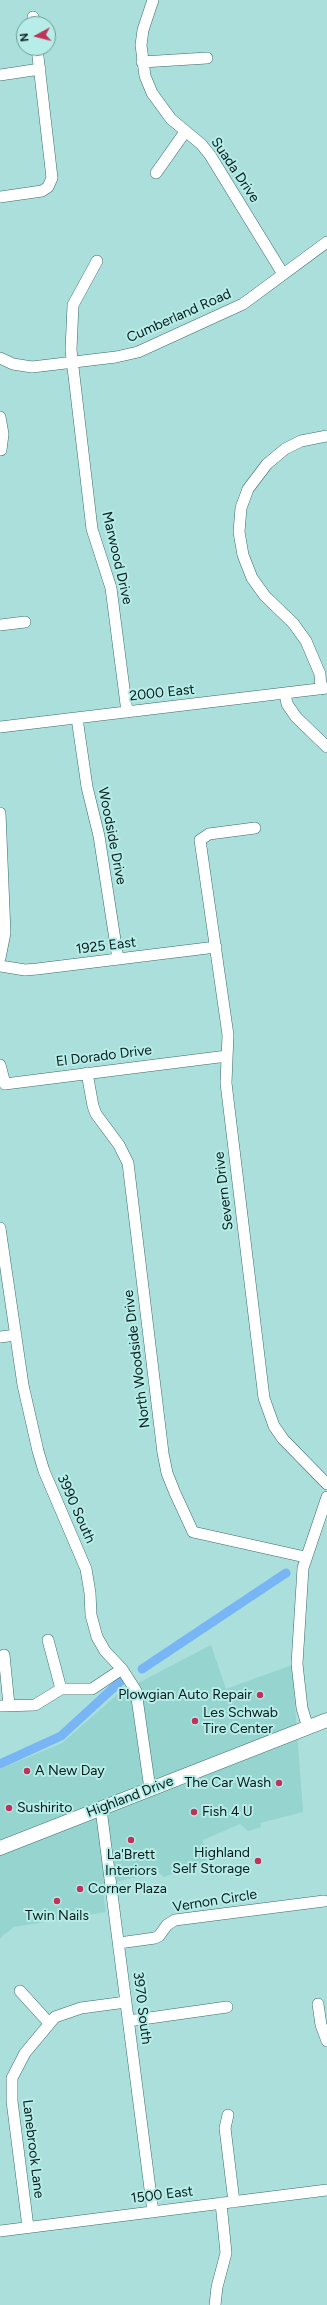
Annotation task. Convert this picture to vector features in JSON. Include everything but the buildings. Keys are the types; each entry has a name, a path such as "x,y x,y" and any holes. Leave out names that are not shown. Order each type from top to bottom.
{"main road":[{"name":"Highland Drive","path":"0,1848 327,1720"}],"street":[{"name":"Suada Drive","path":"153,0 143,30 142,62 152,93 160,108 185,132 202,144 284,274"},
{"path":"0,197 39,192 48,187 52,178 38,56"},
{"path":"142,62 207,58"},
{"path":"0,74 40,70"},
{"path":"156,173 185,132"},
{"name":"Cumberland Road","path":"0,359 25,367 125,356 144,350 235,309 327,242"},
{"name":"Marwood Drive","path":"97,261 77,295 73,305 71,323 72,363 92,529 111,588 127,712"},
{"path":"0,417 3,434 1,450"},
{"path":"324,688 306,640 293,622 265,596 252,578 243,555 239,532 241,508 248,489 267,464 285,449 301,441 327,436"},
{"path":"0,625 25,622"},
{"name":"2000 East","path":"0,727 324,688"},
{"path":"285,693 287,704 296,717 327,746"},
{"name":"Woodside Drive","path":"77,718 88,787 100,836 118,959"},
{"path":"0,813 5,933 0,958"},
{"name":"Severn Drive","path":"255,828 209,834 202,837 204,873 228,1034 226,1084 264,1398 274,1426 283,1439 327,1484"},
{"name":"1925 East","path":"0,966 25,970 216,947"},
{"name":"El Dorado Drive","path":"0,1065 5,1084 227,1056"},
{"name":"North Woodside Drive","path":"87,1073 96,1114 119,1146 128,1163 163,1453 167,1473 175,1493 194,1532 305,1558"},
{"name":"3990 South","path":"0,1228 3,1266 25,1392 44,1471 86,1569 90,1593 91,1615 97,1636 110,1657 122,1669 136,1691 150,1790"},
{"path":"0,1337 16,1335"},
{"path":"308,1728 302,1708 297,1664 305,1558 327,1498"},
{"path":"48,1640 61,1689"},
{"path":"4,1655 4,1706 35,1705 61,1689 69,1691 96,1688 122,1669"},
{"name":"3970 South","path":"101,1809 153,2212"},
{"name":"Vernon Circle","path":"118,1943 159,1936 167,1925 175,1920 324,1901"},
{"path":"20,1991 49,2023"},
{"name":"Lanebrook Lane","path":"28,2227 12,2101 12,2078 25,2053 55,2017 72,2010 126,2002"},
{"path":"318,2004 321,2025 327,2042"},
{"path":"128,2021 227,2007"},
{"path":"228,2115 225,2128 234,2202"},
{"name":"1500 East","path":"0,2231 327,2190"},
{"path":"215,2305 217,2288 226,2253 221,2203"}],"shaded area":[{"path":"211,1645 226,1689 292,1665 303,1812 260,1823 261,1827 248,1831 240,1824 203,1840 207,1860 164,1877 158,1872 102,1885 106,1912 14,1927 0,1938 0,1769 62,1743 119,1693"}],"waterway":[{"path":"142,1669 286,1573"},
{"path":"0,1764 61,1736 122,1680"}],"place":[{"name":"Plowgian Auto Repair","path":"260,1695"},
{"name":"Les Schwab Tire Center","path":"195,1721"},
{"name":"A New Day","path":"27,1771"},
{"name":"The Car Wash","path":"279,1783"},
{"name":"Sushirito","path":"9,1808"},
{"name":"Fish 4 U","path":"194,1812"},
{"name":"La'Brett Interiors","path":"131,1840"},
{"name":"Highland Self Storage","path":"258,1861"},
{"name":"Corner Plaza","path":"80,1889"},
{"name":"Twin Nails","path":"57,1901"}]}
